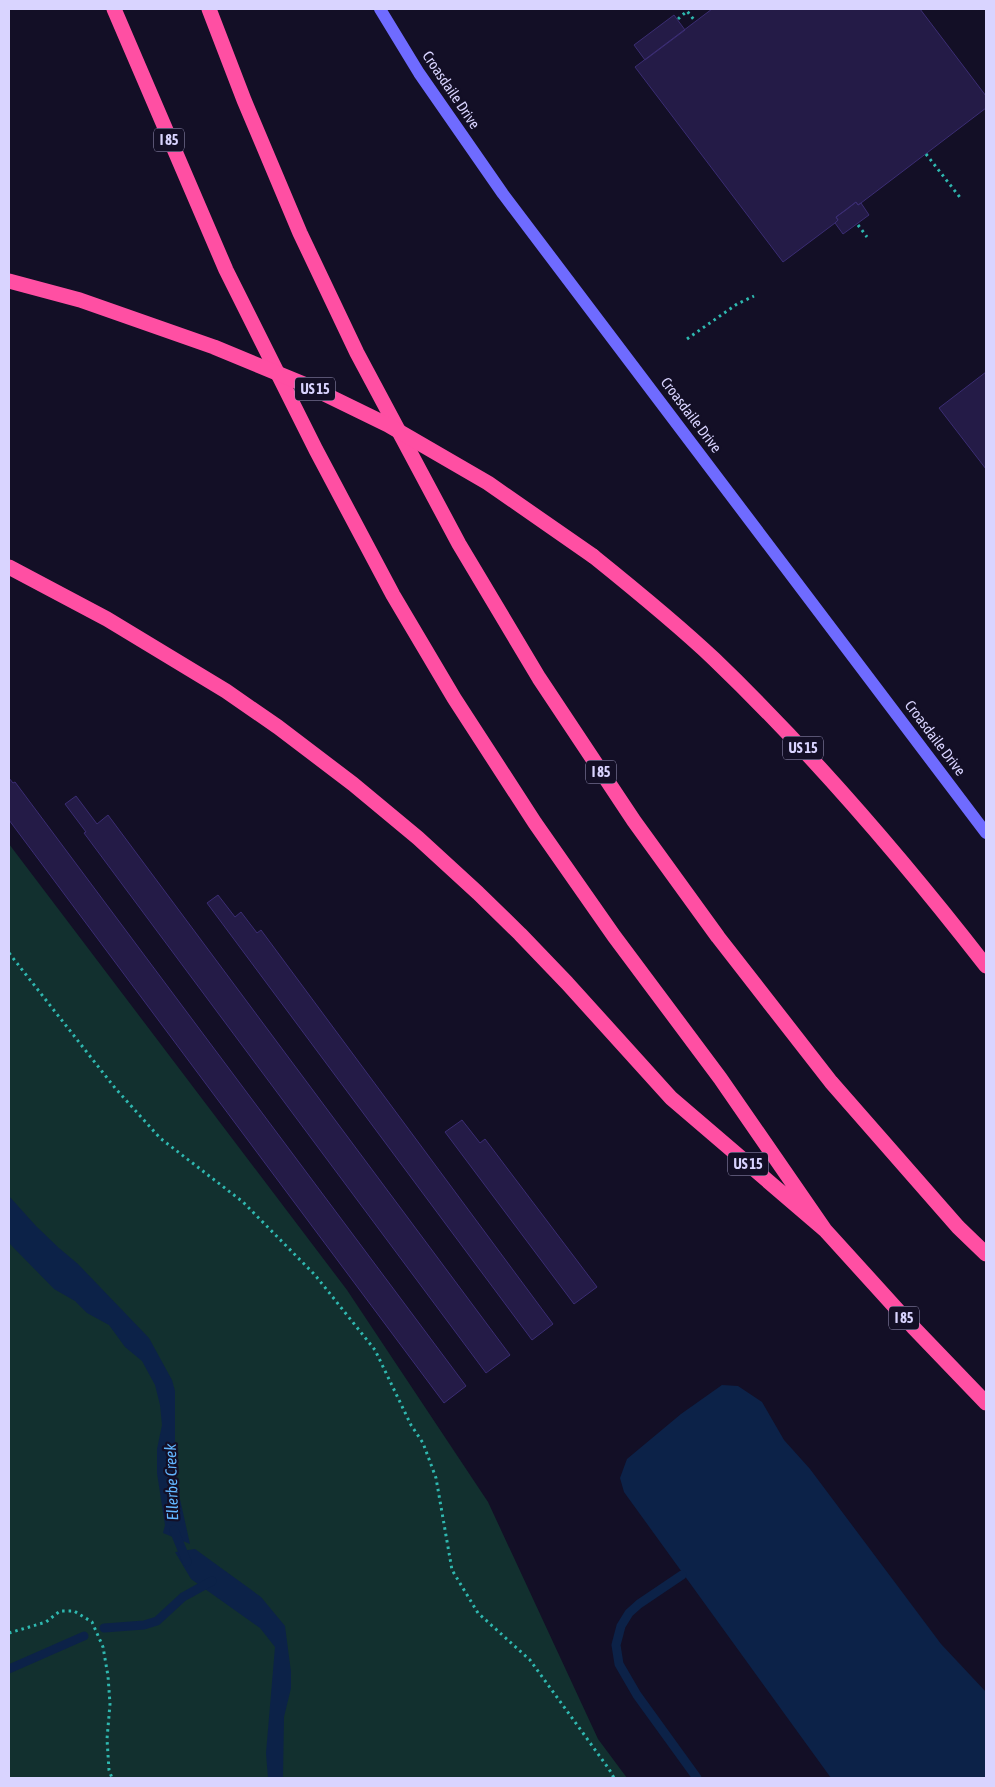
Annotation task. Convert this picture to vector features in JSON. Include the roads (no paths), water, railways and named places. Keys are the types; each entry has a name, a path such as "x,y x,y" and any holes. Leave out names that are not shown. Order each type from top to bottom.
{"highway":[{"name":"I 85","path":"114,9 226,270 316,450 408,621 454,698 535,823 614,936 720,1078 825,1230 913,1327 986,1403"},
{"name":"I 85","path":"209,9 244,100 300,233 357,353 459,544 539,678 634,821 718,937 819,1066 958,1227 986,1254"},
{"name":"US 15","path":"9,281 80,300 214,348 306,385 388,425 488,483 593,556 658,608 714,659 785,730 857,809 986,966"},
{"name":"US 15","path":"9,567 107,619 226,691 278,727 353,784 418,838 485,900 567,983 671,1098 825,1230"}],"street":[{"name":"Croasdaile Drive","path":"380,9 419,73 503,194 986,832"}],"water":[{"path":"9,1196 36,1226 78,1264 149,1338 172,1380 175,1391 175,1477 190,1544 163,1533 165,1525 157,1473 157,1449 162,1425 155,1385 142,1361 125,1347 109,1325 87,1313 75,1301 54,1289 9,1243"},
{"path":"722,1385 738,1386 762,1402 784,1440 810,1469 941,1644 986,1692 986,1778 831,1778 624,1492 620,1478 627,1459 681,1414"},
{"path":"195,1549 261,1597 285,1626 291,1672 291,1688 284,1717 283,1778 268,1778 266,1753 275,1647 260,1628 191,1579 175,1552"}],"waterway":[{"name":"Ellerbe Creek","path":"174,1530 187,1562"},
{"path":"682,1575 629,1613 621,1626 616,1645 619,1664 637,1695 697,1778"},
{"path":"104,1628 144,1625 157,1621 183,1597 212,1581"},
{"path":"9,1669 84,1636"}]}
